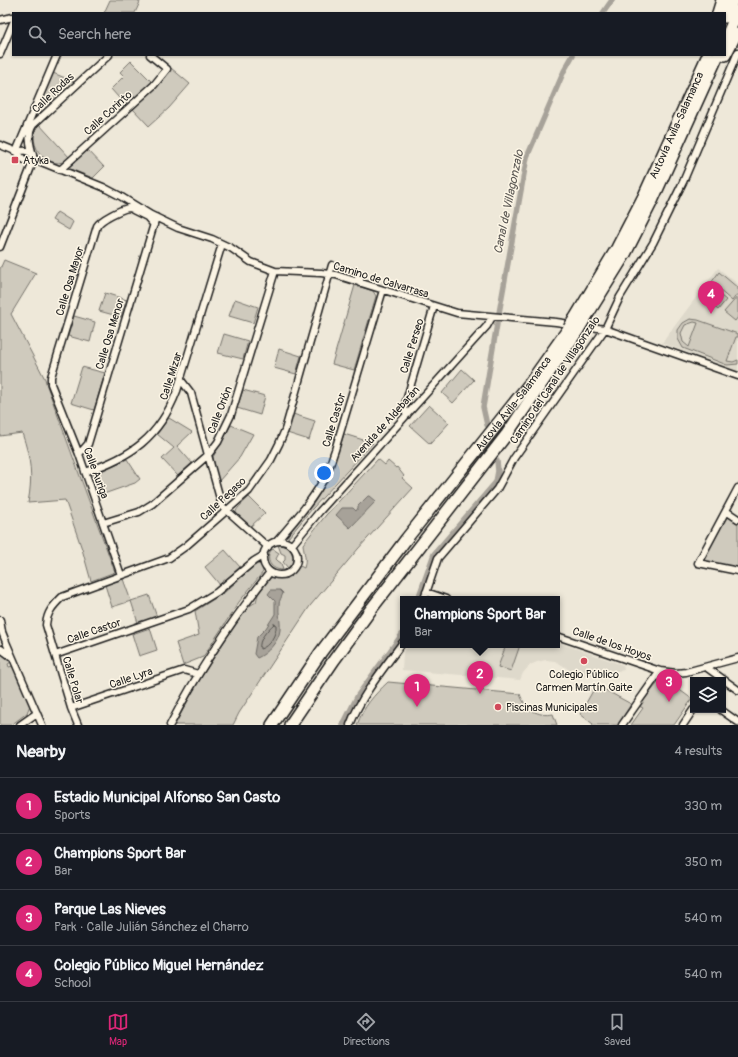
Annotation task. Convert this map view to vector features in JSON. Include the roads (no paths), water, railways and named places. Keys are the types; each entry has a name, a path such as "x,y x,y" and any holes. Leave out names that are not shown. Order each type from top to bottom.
{"highway":[{"path":"718,12 722,0"},
{"path":"726,15 732,0"},
{"path":"726,38 738,11"},
{"path":"726,53 738,30"},
{"path":"693,88 703,56"},
{"name":"Autovía Ávila-Salamanca","path":"272,725 321,652 407,538 577,324 644,196 708,56"},
{"name":"Autovía Ávila-Salamanca","path":"290,725 334,660 372,608 507,434 628,247 652,201 718,56"},
{"path":"694,109 708,89 724,56"}],"street":[{"path":"0,20 12,17"},
{"path":"0,54 12,25"},
{"name":"Camino del Canal de Villagonzalo","path":"425,596 438,558 497,489 514,458 604,328 620,297 653,243 683,182 738,52"},
{"path":"18,153 57,56"},
{"name":"Calle Rodas","path":"33,159 28,129 107,56"},
{"name":"Calle Corinto","path":"60,170 154,85 167,69 151,56"},
{"path":"0,145 18,153 29,151 33,159 0,247"},
{"path":"18,153 22,160 29,162 33,159"},
{"name":"Camino de Calvarrasa","path":"33,159 115,193 144,212 186,232 212,239 231,248 252,262 275,271 330,274 465,315 556,322 604,328 738,376"},
{"name":"Calle Osa Mayor","path":"51,377 97,226 103,220 130,208 144,212"},
{"path":"144,212 154,225"},
{"name":"Calle Osa Menor","path":"79,454 88,444 156,217"},
{"name":"Calle Mizar","path":"85,472 123,457 139,446 153,434 171,408 181,380 222,244"},
{"name":"Calle Pegaso","path":"47,616 62,597 169,558 186,546 249,491 261,475 279,444 288,418 332,265"},
{"name":"Calle Orión","path":"103,523 139,512 152,504 208,455 218,442 231,415 275,271"},
{"path":"354,272 360,279 360,283"},
{"name":"Calle Castor","path":"277,541 302,513 327,473 383,290"},
{"name":"Calle Perseo","path":"407,414 404,408 434,306"},
{"name":"Avenida de Aldebarán","path":"292,545 319,512 487,326 492,317"},
{"name":"Calle Auriga","path":"51,377 51,384 79,454 121,575"},
{"path":"181,380 191,393 222,506 268,547"},
{"path":"738,488 698,563 738,571"},
{"path":"726,511 738,519"},
{"path":"277,541 285,541 292,545 297,552 297,561 294,569 283,575 270,572 265,564 264,555 268,547 277,541"},
{"name":"Calle Castor","path":"55,655 189,609 217,592 254,561 264,555"},
{"path":"170,725 198,674 238,613 270,572"},
{"path":"426,592 437,596"},
{"name":"Calle Polar","path":"47,616 46,625 71,708 78,725"},
{"path":"0,620 5,647 0,649 14,658"},
{"name":"Calle de los Hoyos","path":"560,637 660,671 676,673 709,668 738,658"},
{"path":"4,639 14,658 42,725"},
{"path":"350,725 356,708 400,646"},
{"path":"709,668 738,690"},
{"name":"Calle Lyra","path":"71,708 184,670 198,674"},
{"path":"622,725 660,671"},
{"path":"20,725 37,713"},
{"path":"683,725 691,713"},
{"path":"725,713 738,722"}],"water":[{"path":"368,496 376,501 350,528 336,515 342,508 353,508 356,511 358,506"},
{"path":"271,590 280,590 283,593 279,603 280,630 272,647 257,658 254,654 257,637 266,628 275,614 275,601 268,594"}],"waterway":[{"name":"Canal de Villagonzalo","path":"604,12 612,0"},
{"name":"Canal de Villagonzalo","path":"499,313 527,157 564,71 572,56"},
{"name":"Canal de Villagonzalo","path":"487,425 483,407 497,324"},
{"name":"Canal de Villagonzalo","path":"419,596 434,554 496,482 498,471 497,461"},
{"name":"Canal de Villagonzalo","path":"343,725 358,695 400,637"}],"place":[{"name":"Atyka","path":"15,160"},
{"name":"Colegio Público Miguel Hernández","path":"711,314"},
{"name":"Colegio Público Carmen Martín Gaite","path":"584,661"},
{"name":"Champions Sport Bar","path":"480,694"},
{"name":"Parque Las Nieves","path":"669,702"},
{"name":"Estadio Municipal Alfonso San Casto","path":"417,707"},
{"name":"Piscinas Municipales","path":"498,707"}]}
